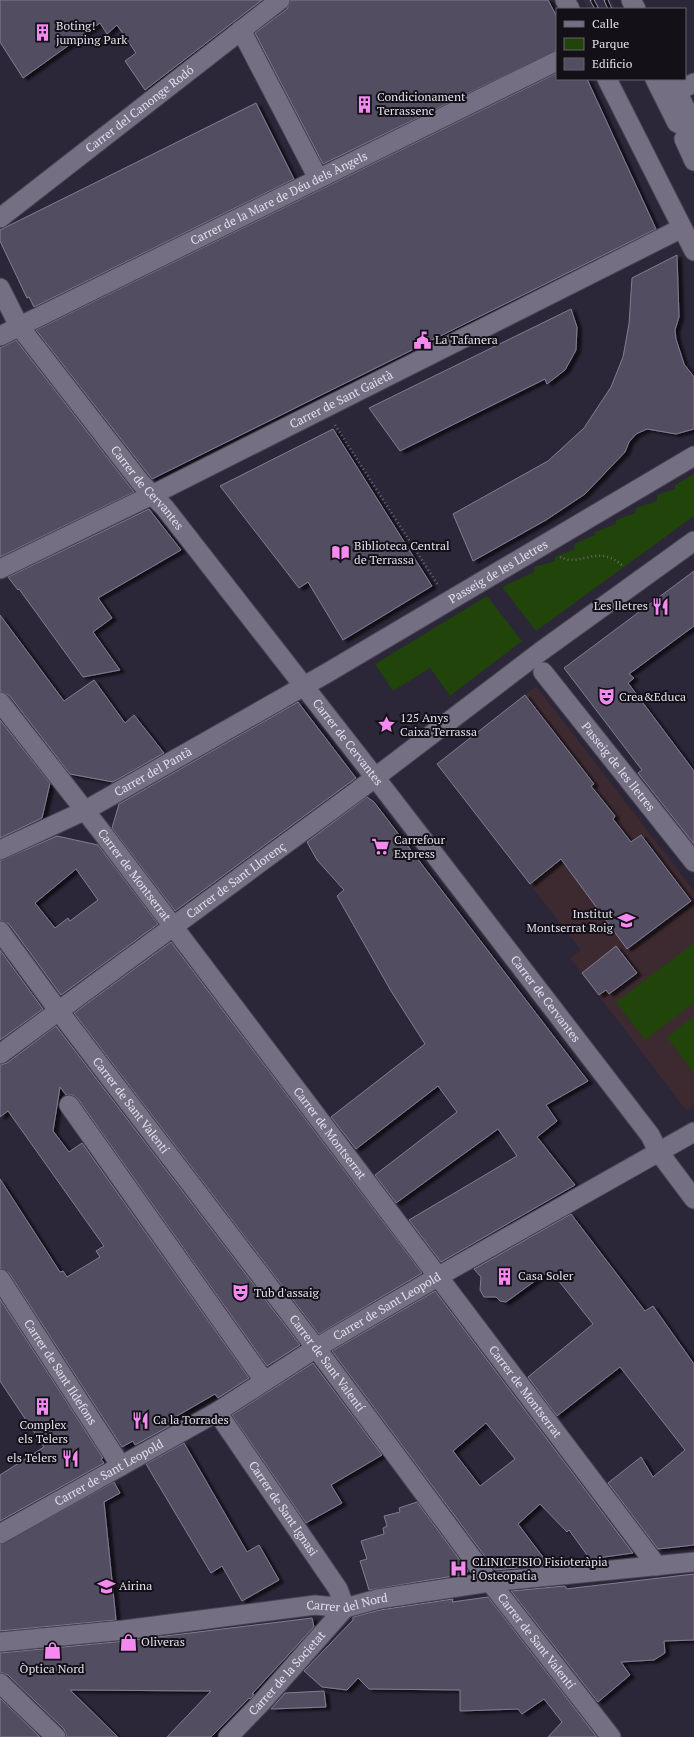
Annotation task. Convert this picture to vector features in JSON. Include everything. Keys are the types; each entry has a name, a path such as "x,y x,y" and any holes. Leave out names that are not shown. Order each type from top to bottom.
{"street":[{"name":"Carrer del Canonge Rodó","path":"0,218 280,0"},
{"path":"241,30 318,178"},
{"name":"Carrer de la Mare de Déu dels Àngels","path":"0,336 556,61"},
{"path":"608,80 688,231"},
{"path":"615,80 688,231 694,251"},
{"path":"656,80 677,123 681,121 688,137 684,139 694,161"},
{"path":"681,84 694,126"},
{"name":"Carrer de Sant Gaietà","path":"0,569 688,231"},
{"name":"Carrer de Cervantes","path":"0,288 19,326 141,482 154,494 375,778 650,1135 658,1151 694,1199"},
{"name":"Passeig de les Lletres","path":"303,687 694,456"},
{"path":"375,778 540,652 694,541"},
{"name":"Passeig de les lletres","path":"543,672 694,862"},
{"name":"Carrer del Pantà","path":"0,850 86,810 303,687"},
{"name":"Carrer de Montserrat","path":"0,702 59,779 86,810 657,1566"},
{"name":"Carrer de Sant Llorenç","path":"0,1054 375,778"},
{"name":"Carrer de Sant Valentí","path":"0,931 58,1010 316,1348 490,1582 611,1737"},
{"path":"69,1105 260,1375 268,1379"},
{"name":"Carrer de Sant Leopold","path":"0,1534 217,1412 316,1348 439,1276 694,1132"},
{"name":"Carrer de Sant Ildefons","path":"0,1279 121,1466"},
{"name":"Carrer de Sant Ignasi","path":"217,1412 338,1589 345,1608"},
{"name":"Carrer del Nord","path":"0,1642 124,1630 315,1605 345,1608 378,1599 490,1582 694,1562"},
{"name":"Carrer de la Societat","path":"228,1737 261,1704 345,1608"},
{"path":"0,1683 56,1737"}],"path":[{"path":"333,423 440,587"},
{"path":"558,556 570,560 601,555 618,561 624,567"}],"shaded area":[{"path":"583,0 611,0 615,8 587,8"},
{"name":"Institut Montserrat Roig","path":"536,686 694,891 694,1105 686,1110 570,958 581,950 437,764"}],"green space":[{"path":"694,474 694,516 536,631 502,587 534,572 534,567 555,561 555,557 575,549 574,544 595,535 595,532 616,524 616,520 635,513 636,508 657,501 657,495 675,489 675,485"},
{"path":"487,596 522,641 450,696 430,668 393,691 375,664"},
{"path":"694,943 694,1003 645,1040 616,1002"},
{"path":"694,1016 694,1074 667,1037"}],"building":[{"path":"0,0 262,0 145,90 125,61 136,53 117,25 107,34 100,23 23,78 0,42"},
{"name":"Condicionament Terrassenc","path":"291,0 548,0 556,15 556,50 323,164 255,33 287,9"},
{"path":"556,73 556,80 587,80 656,229 152,479 36,330"},
{"path":"256,103 294,179 34,307 29,297 27,298 0,241 0,230"},
{"path":"677,255 679,317 675,330 676,339 684,364 694,377 694,429 676,434 647,429 636,434 629,442 625,452 585,494 546,520 473,561 453,514 548,461 584,428 611,387 623,357 629,324 632,278"},
{"path":"571,309 577,327 576,350 565,370 547,384 545,379 400,451 369,408"},
{"path":"16,340 134,492 0,557 0,348"},
{"name":"Biblioteca Central de Terrassa","path":"333,429 432,586 343,640 308,582 299,588 220,486"},
{"path":"149,509 181,550 98,598 112,618 93,632 120,670 83,677 19,589 18,590 8,577"},
{"path":"694,571 694,626 629,674 634,678 628,683 694,771 694,844 638,773 642,770 564,668"},
{"path":"0,615 64,701 94,680 125,723 134,715 164,753 113,782 70,774 9,695 0,691"},
{"path":"525,695 594,784 591,786 615,816 613,819 631,842 641,835 691,901 627,949 561,859 530,884 437,764"},
{"path":"298,702 356,778 175,911 112,828 119,804"},
{"path":"0,720 50,783 42,818 0,838"},
{"path":"367,797 374,802 588,1081 546,1105 557,1121 537,1137 575,1185 441,1262 409,1220 517,1156 498,1129 396,1203 375,1175 457,1112 438,1086 356,1149 331,1117 425,1044 391,991 337,896 344,890 317,860 307,842"},
{"path":"57,836 98,845 158,924 61,995 9,924 0,920 0,861","holes":["76,869 98,900 70,921 68,918 55,928 35,903"]},
{"path":"171,942 422,1273 319,1334 74,1013"},
{"path":"616,946 637,973 609,994 606,990 599,995 582,973"},
{"path":"0,950 43,1009 0,1040"},
{"path":"56,1026 300,1345 267,1366 78,1099 73,1095 66,1095 60,1087 53,1131 69,1152 82,1143 249,1378 218,1398 215,1394 170,1420 173,1424 135,1445 133,1441 122,1447 9,1273 0,1268 0,1179 60,1272 63,1271 67,1277 100,1257 96,1251 104,1246 8,1111 0,1117 0,1065 7,1063"},
{"path":"571,1214 645,1311 653,1306 694,1364 694,1545 658,1549 608,1483 641,1457 653,1477 685,1450 620,1367 557,1416 528,1377 593,1324 550,1270 506,1302 500,1301 496,1297 484,1297 480,1290 481,1277 474,1269"},
{"path":"435,1291 633,1553 590,1559 569,1530 567,1532 540,1504 518,1524 549,1565 495,1570 332,1351","holes":["486,1423 515,1459 480,1486 453,1451"]},
{"name":"Complex els Telers","path":"0,1299 103,1458 101,1459 104,1463 0,1521 0,1475 44,1447 0,1381"},
{"path":"313,1363 382,1455 331,1485 342,1503 306,1523 232,1415"},
{"path":"184,1443 247,1552 259,1545 279,1580 242,1601 222,1566 211,1573 146,1464"},
{"path":"114,1482 120,1493 104,1502 116,1620 0,1631 0,1545"},
{"path":"417,1502 468,1571 466,1574 369,1590 360,1561 367,1559 361,1541 384,1534 383,1528 387,1526 384,1516 400,1512 399,1508"},
{"path":"694,1574 694,1640 664,1641 665,1653 654,1660 621,1662 630,1675 598,1702 511,1591 565,1586 567,1589"},
{"path":"488,1597 597,1737 548,1737 562,1722 544,1699 522,1714 518,1709 460,1711 460,1690 369,1689 358,1678 347,1690 322,1687 304,1671 353,1620 353,1617 380,1610 453,1599 452,1602"},
{"path":"312,1618 314,1627 252,1694 254,1694 253,1696 250,1699 249,1698 211,1737 167,1737 211,1691 70,1690 118,1737 67,1737 64,1729 8,1675 0,1672 0,1653 125,1641"},
{"path":"324,1691 326,1707 271,1709 285,1693"},
{"path":"0,1698 40,1737 0,1737"}],"railway":[{"path":"592,0 596,8"},
{"path":"606,0 610,8"}],"place":[{"name":"Boting! jumping Park","path":"43,33"},
{"name":"Condicionament Terrassenc","path":"364,104"},
{"name":"La Tafanera","path":"422,340"},
{"name":"Biblioteca Central de Terrassa","path":"341,553"},
{"name":"Les lletres","path":"661,606"},
{"name":"Crea&Educa","path":"606,697"},
{"name":"125 Anys Caixa Terrassa","path":"387,725"},
{"name":"Carrefour Express","path":"381,847"},
{"name":"Institut Montserrat Roig","path":"626,921"},
{"name":"Casa Soler","path":"505,1276"},
{"name":"Tub d'assaig","path":"241,1293"},
{"name":"Complex els Telers","path":"43,1406"},
{"name":"Ca la Torrades","path":"140,1420"},
{"name":"els Telers","path":"70,1458"},
{"name":"CLINICFISIO Fisioteràpia i Osteopatia","path":"459,1569"},
{"name":"Airina","path":"106,1586"},
{"name":"Oliveras","path":"128,1642"},
{"name":"Òptica Nord","path":"52,1650"}]}
